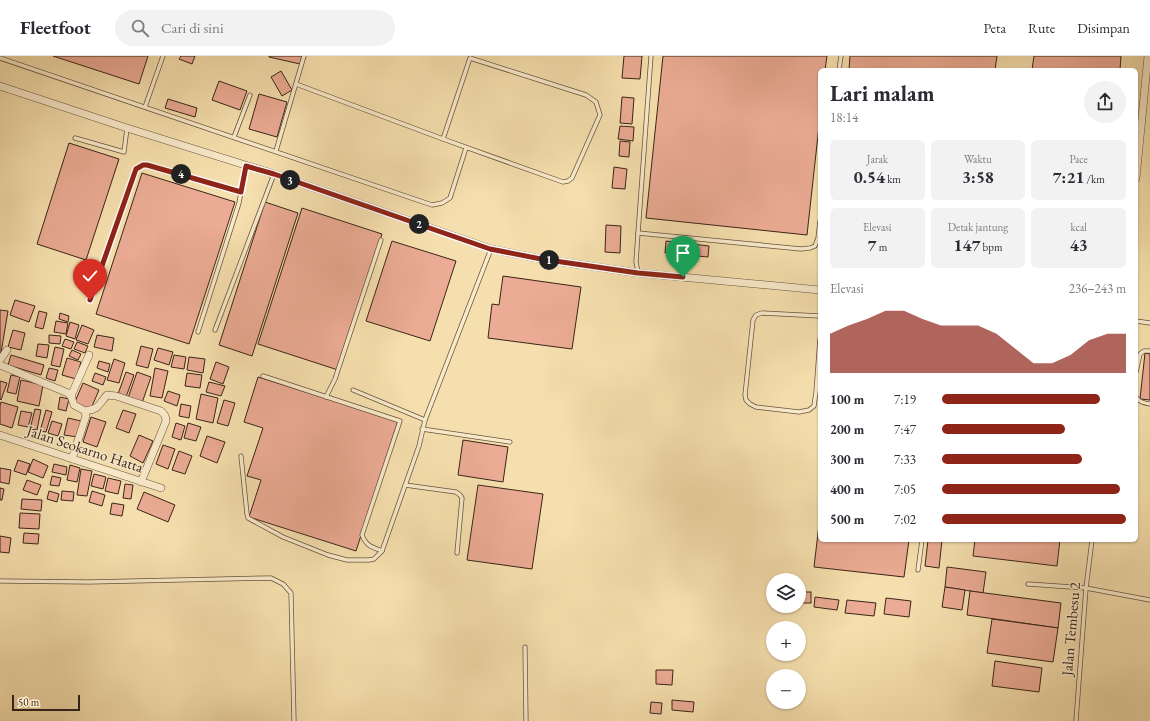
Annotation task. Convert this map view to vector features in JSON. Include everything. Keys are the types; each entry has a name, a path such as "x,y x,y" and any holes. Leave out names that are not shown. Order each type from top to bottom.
{"street":[{"path":"1138,148 1148,56"},
{"path":"0,86 274,174 490,249 541,259 638,273 818,290"},
{"path":"0,360 7,350"},
{"path":"71,396 89,355"},
{"path":"0,365 68,393 71,396 74,405 85,412 94,410 107,395 116,396 161,411 166,417 166,421 141,482"},
{"path":"72,459 86,416 85,412"},
{"name":"Jalan Seokarno Hatta","path":"0,435 162,488"}],"lane":[{"path":"10,61 12,56"},
{"path":"145,107 163,56"},
{"path":"276,151 304,56"},
{"path":"296,84 466,148 563,182 572,178 600,115 596,102 586,95 464,56"},
{"path":"638,273 636,262 651,56"},
{"path":"839,68 841,56"},
{"path":"0,58 432,205 442,203 450,198 466,148"},
{"path":"443,139 470,58"},
{"path":"234,137 250,95"},
{"path":"75,138 124,152 127,128"},
{"path":"90,300 136,169 143,165 148,165 241,192"},
{"path":"198,332 239,203 246,166"},
{"path":"215,330 274,174"},
{"path":"638,233 801,249 815,246 818,238"},
{"path":"326,397 335,379 381,240"},
{"path":"241,456 246,514 248,518 283,537 328,555 347,560 374,559 382,551 419,446 422,429 490,249"},
{"path":"818,316 762,313 756,315 753,320 745,395 746,400 756,407 799,412 809,410 814,406 818,366"},
{"path":"1138,322 1150,323"},
{"path":"1138,363 1140,354 1144,351 1150,351"},
{"path":"263,376 400,422 362,535 364,542 369,546 382,551"},
{"path":"353,390 426,420"},
{"path":"1138,400 1143,403 1150,404"},
{"path":"422,429 510,442"},
{"path":"405,485 456,492 460,495 462,498 456,553"},
{"path":"918,570 922,542"},
{"name":"Jalan Tembesu 2","path":"1076,721 1086,588 1092,542"},
{"path":"0,581 89,582 271,578 283,584 291,593 294,721"},
{"path":"1028,584 1086,588 1150,600"},
{"path":"525,647 526,721"}],"building":[{"path":"53,56 148,56 139,84"},
{"path":"181,56 195,56 192,64 179,59"},
{"path":"269,56 302,56 300,64"},
{"path":"624,56 642,56 640,79 622,78"},
{"path":"663,56 827,56 825,68 818,68 818,135 807,235 646,218"},
{"path":"850,56 997,56 995,68 849,68"},
{"path":"1034,56 1121,56 1120,68 1032,68"},
{"path":"281,71 292,90 282,96 271,77"},
{"path":"219,81 247,91 240,110 212,100"},
{"path":"259,94 287,102 277,137 249,129"},
{"path":"622,97 634,98 632,124 620,123"},
{"path":"168,99 197,108 195,117 165,108"},
{"path":"620,126 634,127 633,141 618,139"},
{"path":"620,141 630,142 629,157 619,156"},
{"path":"69,143 119,159 86,260 37,244"},
{"path":"614,167 627,169 625,189 612,188"},
{"path":"142,173 235,202 189,344 96,314"},
{"path":"265,202 298,213 252,356 219,345"},
{"path":"302,208 382,234 338,370 258,344"},
{"path":"606,225 621,226 620,253 605,252"},
{"path":"392,241 456,261 430,341 366,321"},
{"path":"666,241 709,246 708,257 665,253"},
{"path":"503,276 581,287 572,349 488,338 492,304 499,305"},
{"path":"15,300 35,306 29,322 10,315"},
{"path":"0,310 8,311 0,359"},
{"path":"39,311 47,313 43,329 35,327"},
{"path":"60,313 69,316 68,322 59,319"},
{"path":"56,321 68,323 66,334 54,332"},
{"path":"70,322 79,325 75,339 66,336"},
{"path":"82,325 94,330 88,344 76,340"},
{"path":"13,330 25,333 21,350 8,347"},
{"path":"49,335 61,336 60,344 49,343"},
{"path":"97,335 114,338 112,351 94,347"},
{"path":"65,339 74,342 71,349 62,346"},
{"path":"77,342 88,346 85,353 74,349"},
{"path":"38,344 49,345 47,358 36,356"},
{"path":"141,346 153,349 148,368 136,365"},
{"path":"55,347 64,349 60,367 51,365"},
{"path":"158,348 173,352 169,365 154,360"},
{"path":"72,350 81,354 78,360 69,356"},
{"path":"1145,353 1150,354 1150,400 1140,399"},
{"path":"11,355 44,365 41,375 8,365"},
{"path":"174,355 186,357 184,369 171,367"},
{"path":"189,357 205,359 203,373 187,370"},
{"path":"67,358 81,362 76,379 62,375"},
{"path":"114,359 125,363 119,383 107,380"},
{"path":"99,361 110,364 108,372 97,368"},
{"path":"216,362 229,367 223,384 210,379"},
{"path":"49,368 58,370 55,381 46,378"},
{"path":"155,368 168,371 162,398 150,396"},
{"path":"126,372 134,375 126,397 118,394"},
{"path":"137,372 151,377 142,403 128,398"},
{"path":"95,373 106,377 103,385 92,381"},
{"path":"187,373 202,375 200,388 185,386"},
{"path":"11,375 20,377 16,394 7,392"},
{"path":"258,377 398,421 356,551 249,517 261,480 247,476 263,428 244,422"},
{"path":"21,380 43,385 39,406 17,401"},
{"path":"0,381 7,383 1,400 0,399"},
{"path":"209,382 225,386 221,396 206,392"},
{"path":"83,383 99,390 90,411 74,404"},
{"path":"168,391 180,395 177,406 164,401"},
{"path":"201,394 218,398 213,423 196,419"},
{"path":"60,397 69,399 66,411 58,409"},
{"path":"224,400 235,403 228,426 217,423"},
{"path":"1,402 18,407 12,428 0,424"},
{"path":"181,404 191,406 189,418 179,416"},
{"path":"35,409 41,410 37,430 30,429"},
{"path":"46,410 52,412 46,432 40,431"},
{"path":"123,410 136,414 129,433 116,428"},
{"path":"21,411 32,413 28,427 18,425"},
{"path":"91,417 106,422 97,447 83,442"},
{"path":"68,418 81,421 78,437 64,435"},
{"path":"52,421 62,424 58,436 48,433"},
{"path":"176,423 185,426 181,440 172,437"},
{"path":"188,423 201,427 196,441 184,438"},
{"path":"139,435 153,441 143,463 130,456"},
{"path":"207,436 225,442 217,463 200,456"},
{"path":"463,440 508,447 503,482 458,475"},
{"path":"163,445 175,449 168,469 156,464"},
{"path":"179,451 192,456 185,474 172,470"},
{"path":"33,459 48,466 43,478 28,472"},
{"path":"18,460 30,464 26,475 14,471"},
{"path":"54,464 67,467 66,475 52,472"},
{"path":"70,465 80,468 77,482 67,480"},
{"path":"0,468 11,470 9,484 0,482"},
{"path":"81,469 92,471 87,496 77,495"},
{"path":"94,474 106,477 103,489 91,486"},
{"path":"52,476 61,478 59,486 50,485"},
{"path":"108,478 121,481 118,494 105,491"},
{"path":"27,480 41,485 37,495 23,490"},
{"path":"125,484 133,485 131,499 123,498"},
{"path":"478,485 543,494 532,569 467,560"},
{"path":"0,488 4,489 2,500 0,500"},
{"path":"49,491 59,494 57,502 47,499"},
{"path":"62,491 74,492 73,501 61,500"},
{"path":"92,491 105,495 102,506 89,502"},
{"path":"144,492 175,505 168,522 137,509"},
{"path":"22,499 42,500 41,511 21,509"},
{"path":"112,503 124,505 122,516 110,514"},
{"path":"20,513 40,514 39,529 19,528"},
{"path":"24,533 39,534 38,544 23,543"},
{"path":"818,533 818,542 909,542 904,577 814,567"},
{"path":"0,536 11,538 9,553 0,552"},
{"path":"928,542 942,542 939,568 925,566"},
{"path":"975,542 1060,542 1057,566 973,556"},
{"path":"947,567 986,572 983,593 945,587"},
{"path":"945,587 965,590 962,610 942,607"},
{"path":"970,591 1061,603 1058,628 967,615"},
{"path":"806,592 811,592 811,603 806,603"},
{"path":"815,597 839,600 837,610 814,607"},
{"path":"886,598 911,601 909,617 884,614"},
{"path":"847,600 876,603 874,616 845,613"},
{"path":"992,619 1058,628 1053,662 987,653"},
{"path":"995,661 1042,668 1039,692 992,686"},
{"path":"656,670 673,670 672,685 656,684"},
{"path":"672,700 694,702 693,712 672,710"},
{"path":"651,702 662,703 661,714 650,713"}],"route":[{"path":"90,300 136,169 143,165 241,192 246,166 274,174 490,249 541,259 638,273 683,277"}]}
